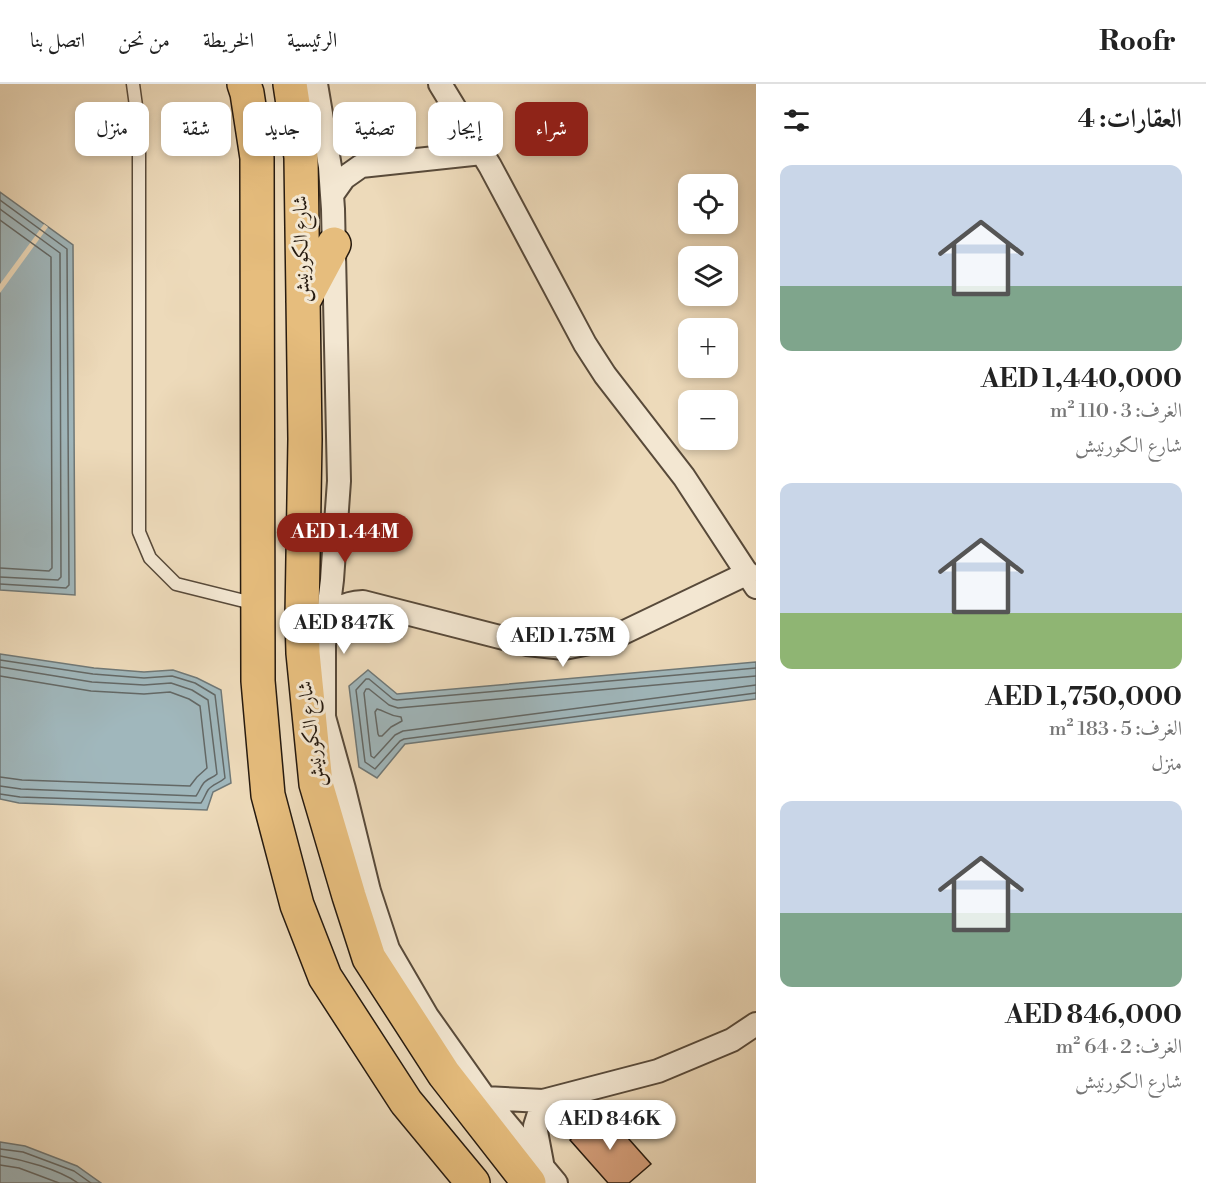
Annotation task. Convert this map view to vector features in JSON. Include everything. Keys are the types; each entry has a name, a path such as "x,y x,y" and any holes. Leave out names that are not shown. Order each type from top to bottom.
{"main road":[{"path":"244,84 257,158 258,681 268,795 297,905 325,977 406,1102 473,1183"},
{"name":"شارع الكورنيش","path":"290,84 301,157 304,439 303,653 316,784 369,958 438,1065 543,1178"},
{"path":"302,304 334,244"},
{"path":"258,332 272,369 275,392 274,421 277,429 281,437 288,441 296,442 304,439"},
{"path":"438,1065 477,1086"}],"street":[{"path":"316,84 327,147 332,195 339,481 332,580 324,645 324,717 369,891 388,949 427,1016 543,1178"},
{"path":"440,84 451,102"},
{"path":"327,147 343,158 362,166"},
{"path":"332,195 344,178 362,166 454,156"},
{"path":"303,653 327,620 340,607 349,603 363,602 527,644 564,648 610,639 752,580 684,477 605,375 585,344 484,156"},
{"path":"303,558 363,602"},
{"path":"477,1086 543,1101 658,1071 732,1040 756,1024"},
{"path":"543,1101 535,1126 543,1178"}],"lane":[{"path":"133,84 139,128 139,532 150,558 176,584 257,605"}],"water":[{"path":"0,192 73,245 75,595 0,590"},
{"path":"0,654 94,668 144,672 173,670 197,678 221,690 231,783 213,792 207,810 19,803 0,799"},
{"path":"756,662 756,699 405,744 377,778 359,767 349,686 368,670 397,694"},
{"path":"0,1142 25,1146 77,1166 101,1183 0,1183"}],"pier":[{"path":"44,224 48,227 0,293 0,284"}],"building":[{"path":"604,1111 651,1164 629,1183 608,1183 570,1140"}]}
